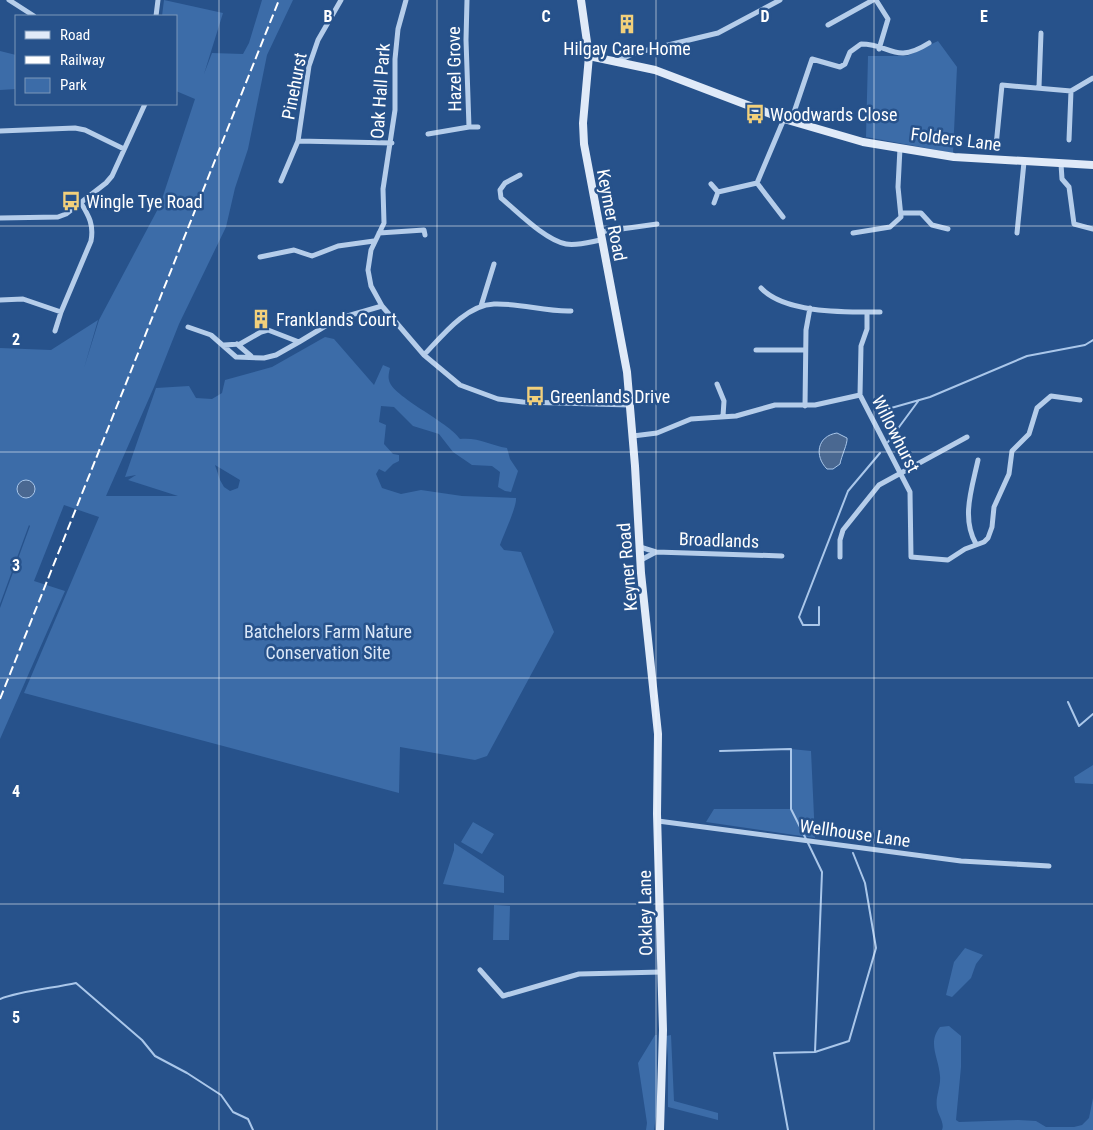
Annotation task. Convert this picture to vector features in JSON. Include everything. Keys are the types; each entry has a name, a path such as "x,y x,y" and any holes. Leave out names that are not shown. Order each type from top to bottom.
{"street":[{"path":"8,0 32,15"},
{"path":"156,15 158,0"},
{"name":"Pinehurst","path":"280,181 298,141 309,66 318,40 341,0"},
{"name":"Oak Hall Park","path":"379,233 384,222 384,187 392,143 398,29 406,0"},
{"name":"Hazel Grove","path":"428,134 469,127 466,40 467,0"},
{"name":"Keymer Road","path":"581,0 589,56 583,124 584,144 600,236 620,328 633,436"},
{"path":"616,61 635,53 718,33 780,0"},
{"path":"828,25 874,0 888,19 879,48"},
{"path":"1039,87 1041,33"},
{"path":"757,183 788,120 812,59 840,67 845,64 850,52 861,44 893,53 910,53 929,43"},
{"name":"Folders Lane","path":"589,56 655,70 788,120 863,142 954,157 1093,165"},
{"path":"996,146 1002,85 1071,90 1093,78"},
{"path":"1069,140 1071,90"},
{"path":"0,218 58,217 81,203 112,176 146,105"},
{"path":"469,127 478,127"},
{"path":"0,131 75,128 85,130 124,149"},
{"path":"298,141 392,143"},
{"path":"853,232 890,227 901,217 898,187 900,148"},
{"path":"1017,233 1024,162"},
{"path":"1061,164 1062,179 1069,187 1074,224 1093,229"},
{"path":"520,175 505,183 500,190 501,198 551,239 565,244 576,245 600,236 657,224"},
{"path":"718,192 757,183"},
{"path":"757,183 783,217"},
{"path":"711,184 718,192"},
{"path":"714,203 718,192"},
{"path":"55,332 61,312 91,241 93,230 91,219 81,203"},
{"path":"902,213 921,213 932,226 948,228"},
{"path":"425,235 424,230 379,233 374,241 368,270 371,286 382,306 424,355 460,385 498,399 523,402 630,405"},
{"path":"260,257 294,250 312,256 338,246 374,241"},
{"path":"481,306 494,264"},
{"path":"761,288 768,296 810,308 880,312"},
{"path":"0,300 23,299 61,312"},
{"path":"424,355 466,314 481,306 494,304 572,311"},
{"path":"188,327 211,335 236,357 264,358 276,355 337,319 382,306"},
{"path":"805,406 805,350 810,308"},
{"path":"860,395 861,346 867,329 867,312"},
{"path":"224,345 237,344 268,330 299,342"},
{"path":"237,344 252,357"},
{"path":"756,350 805,350"},
{"path":"717,384 724,401 723,416"},
{"name":"Willowhurst","path":"633,436 657,433 692,419 736,416 775,406 805,406 860,395 910,492 912,500 911,557 948,560 976,544"},
{"path":"978,460 968,510 968,522 976,544 984,542 988,538 992,527 994,507 1009,474 1012,451 1031,430 1037,408 1051,396 1080,400"},
{"name":"Keyner Road","path":"633,436 641,560 654,695"},
{"path":"840,557 840,540 844,530 879,485 967,437"},
{"name":"Broadlands","path":"640,547 656,552 782,556"},
{"name":"Broadlands","path":"641,560 656,552"},
{"name":"Ockley Lane","path":"654,695 658,734 662,972 662,1115 660,1130"},
{"name":"Wellhouse Lane","path":"658,821 961,861 1049,866"},
{"path":"480,970 503,996 579,974 662,972"}],"green space":[{"name":"Batchelors Farm Nature Conservation Site","path":"164,0 223,13 204,74 212,53 243,54 249,43 262,0 293,0 267,55 248,149 235,188 226,227 179,324 154,387 106,496 178,496 128,480 136,475 125,477 156,388 189,386 196,398 212,399 222,393 225,380 272,367 325,337 334,339 374,385 383,365 390,368 389,379 399,394 445,425 460,439 478,440 507,448 510,459 518,471 511,492 505,491 498,487 500,472 492,466 472,465 453,452 439,434 413,426 394,407 381,406 379,422 386,425 384,444 393,454 399,455 399,461 385,472 379,469 376,474 382,488 401,494 421,490 462,496 516,498 500,545 504,550 521,552 554,632 487,756 475,760 400,747 399,793 24,693 99,517 64,505 34,581 65,591 0,739 0,608 30,526 0,604 0,348 51,350 98,320 84,368 99,320 160,205 195,99 178,92 178,15 162,15","holes":["215,465 240,480 238,488 230,491 224,487"]},
{"path":"938,41 957,67 953,153 866,137 868,56 907,56"},
{"path":"0,51 15,55 15,89 0,90"},
{"path":"791,749 811,751 815,838 706,822 714,809 791,809"},
{"path":"1093,765 1093,784 1075,783 1074,777"},
{"path":"473,822 494,834 482,854 461,842"},
{"path":"454,843 504,876 504,893 443,884 454,850"},
{"path":"494,905 510,906 509,940 493,940"},
{"path":"965,948 983,955 976,964 971,978 952,997 946,995 954,962"},
{"path":"949,1026 961,1036 961,1067 956,1120 959,1122 1036,1121 1046,1127 1074,1127 1082,1125 1089,1118 1093,1098 1093,1130 942,1130 943,1125 937,1104 940,1076 934,1039 940,1027"},
{"path":"655,1035 657,1035 657,1110 654,1130 646,1130 647,1123 638,1063"},
{"path":"671,1035 674,1101 718,1113 718,1120 668,1107 666,1036"}],"shaded area":[{"path":"837,433 847,438 846,443 840,464 833,469 827,469 820,458 820,447 825,438"},
{"path":"26,480 32,483 35,489 32,495 26,498 20,495 17,489 20,483"}],"waterway":[{"path":"884,410 930,397 1027,356 1085,345 1093,340"},
{"path":"888,442 919,400"},
{"path":"819,607 819,625 803,625 799,617 848,491 880,453"},
{"path":"1068,702 1079,726 1093,714"},
{"path":"720,751 791,749 791,809 806,839"},
{"path":"808,843 822,872 815,1052"},
{"path":"788,1130 774,1053 815,1052 849,1041 876,948 865,883 853,853"},
{"path":"0,999 76,983 142,1040 155,1056 187,1073 221,1095 233,1112 248,1119 253,1130"}],"railway":[{"path":"0,699 279,0"}],"place":[{"name":"Hilgay Care Home","path":"627,24"},
{"name":"Woodwards Close","path":"755,114"},
{"name":"Wingle Tye Road","path":"71,201"},
{"name":"Franklands Court","path":"261,319"},
{"name":"Greenlands Drive","path":"535,396"}]}
